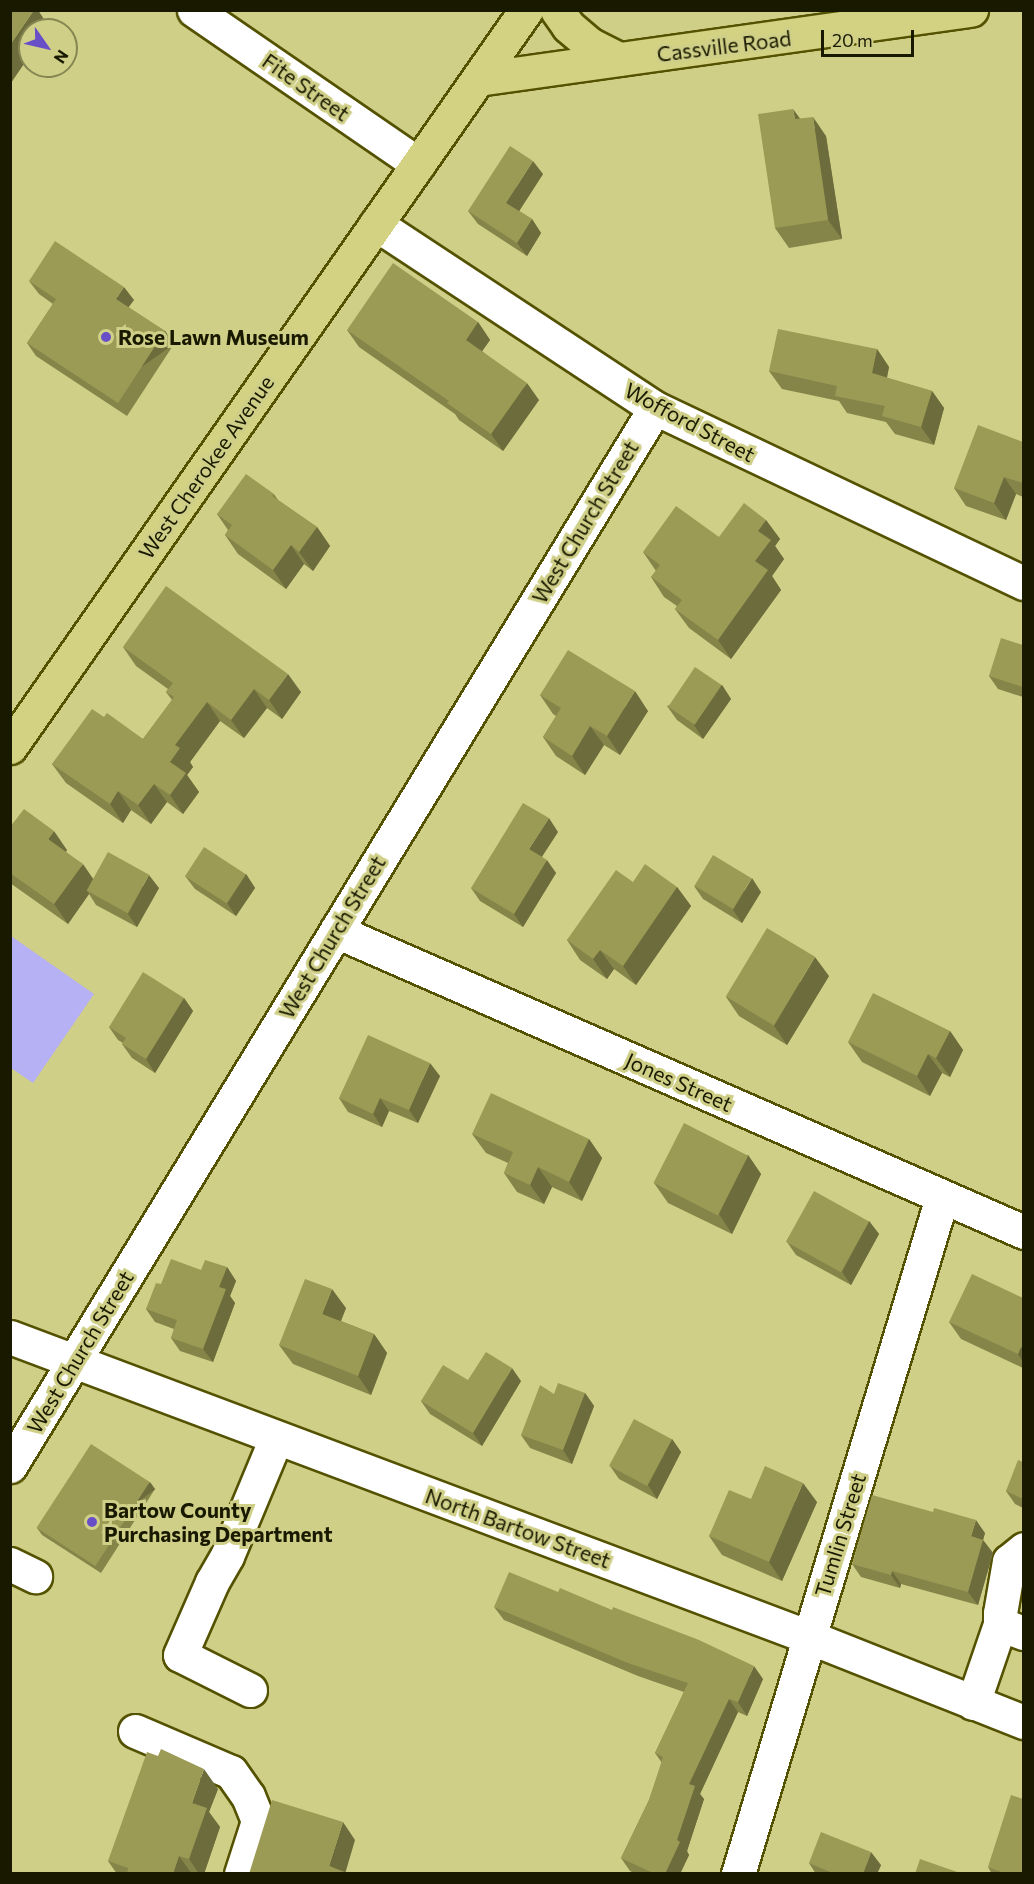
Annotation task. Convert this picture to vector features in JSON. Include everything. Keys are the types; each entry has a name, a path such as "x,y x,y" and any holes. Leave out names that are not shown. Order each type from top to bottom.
{"main road":[{"name":"West Cherokee Avenue","path":"10,747 526,10"},
{"path":"557,10 568,26 591,45 619,59"},
{"name":"Cassville Road","path":"478,79 970,10"}],"street":[{"name":"Fite Street","path":"195,10 418,164"},
{"name":"Wofford Street","path":"376,224 655,408 1023,583"},
{"name":"West Church Street","path":"12,1461 655,408"},
{"name":"Jones Street","path":"336,931 1023,1232"},
{"name":"Tumlin Street","path":"738,1874 942,1197"},
{"name":"North Bartow Street","path":"10,1337 809,1637 1023,1722"},
{"path":"250,1690 180,1655 212,1582 227,1556 276,1438"},
{"path":"973,1702 1012,1629 1010,1561 1023,1549"},
{"path":"135,1731 231,1772 248,1796 258,1821 241,1874"}],"shaded area":[{"path":"11,936 94,994 33,1083 11,1068"}],"building":[{"path":"10,10 34,10 29,18 18,18 18,33 10,45"},
{"path":"793,109 795,119 813,117 828,220 775,228 758,114"},
{"path":"510,146 533,161 506,203 532,219 517,243 468,211"},
{"name":"Rose Lawn Museum","path":"55,241 124,287 116,299 165,331 118,403 27,343 56,299 29,281"},
{"path":"393,263 478,322 466,340 527,383 491,434 447,403 449,401 347,330"},
{"path":"778,329 877,349 872,373 932,391 921,427 882,416 885,406 835,396 837,386 769,371"},
{"path":"978,425 1023,442 1023,483 1004,477 994,503 954,488"},
{"path":"246,474 274,494 272,496 317,527 299,552 291,545 273,570 225,535 232,525 217,514"},
{"path":"744,503 766,520 758,531 771,540 755,561 768,570 718,640 675,609 682,600 651,577 660,565 643,552 676,506 719,537"},
{"path":"166,586 288,674 269,700 254,689 231,720 207,702 175,745 180,748 170,762 186,773 170,795 154,784 138,805 118,791 110,804 52,764 92,709 104,717 107,713 143,739 174,697 166,692 173,683 123,647"},
{"path":"1001,638 1023,645 1023,687 989,676"},
{"path":"568,650 635,691 607,736 590,726 572,756 543,737 561,708 540,695"},
{"path":"695,667 722,685 695,725 668,707"},
{"path":"523,803 549,818 529,849 547,860 514,914 471,888"},
{"path":"24,809 54,831 48,839 83,864 54,904 10,873 10,827"},
{"path":"204,847 246,874 227,904 185,876"},
{"path":"108,852 149,875 128,913 87,890"},
{"path":"713,855 752,878 733,909 694,886"},
{"path":"645,864 677,887 623,966 600,950 593,959 567,940 616,870 633,882"},
{"path":"767,928 815,957 774,1025 726,997"},
{"path":"143,972 184,998 146,1059 122,1044 126,1038 109,1027"},
{"path":"873,993 950,1031 936,1058 928,1054 917,1076 848,1042"},
{"path":"368,1035 430,1063 409,1110 380,1098 373,1114 339,1098"},
{"path":"491,1093 589,1139 569,1182 538,1167 530,1185 504,1173 513,1152 472,1134"},
{"path":"684,1123 748,1156 718,1215 654,1183"},
{"path":"814,1191 869,1222 841,1272 786,1242"},
{"path":"171,1259 201,1270 205,1260 227,1267 219,1287 226,1289 203,1349 171,1338 177,1320 146,1309 156,1283 161,1284"},
{"path":"972,1274 1023,1298 1023,1349 1021,1347 1018,1354 949,1322"},
{"path":"305,1279 332,1289 322,1314 374,1334 358,1376 279,1345"},
{"path":"486,1352 512,1368 473,1433 421,1401 443,1365 468,1380"},
{"path":"558,1383 585,1393 563,1450 521,1435 540,1385 554,1394"},
{"path":"634,1419 672,1439 647,1486 609,1466"},
{"name":"Bartow County Purchasing Department","path":"91,1444 150,1482 95,1566 37,1528"},
{"path":"1018,1460 1023,1462 1023,1499 1006,1491"},
{"path":"765,1466 803,1483 769,1562 709,1536 729,1490 751,1499"},
{"path":"872,1495 933,1512 934,1508 976,1520 971,1536 983,1540 968,1592 892,1571 891,1575 852,1564"},
{"path":"509,1572 558,1592 560,1588 612,1610 613,1607 699,1640 754,1666 738,1702 729,1699 689,1784 695,1786 677,1840 680,1842 665,1874 655,1874 621,1858 649,1800 663,1757 655,1753 688,1683 628,1663 494,1607"},
{"path":"161,1749 204,1769 192,1803 207,1808 189,1859 179,1856 173,1874 127,1874 128,1868 108,1861 147,1752 158,1756"},
{"path":"1011,1795 1023,1799 1023,1874 1007,1874 988,1867"},
{"path":"272,1800 343,1822 329,1866 350,1874 249,1874"},
{"path":"821,1832 871,1852 863,1874 835,1874 809,1863"},
{"path":"920,1859 963,1874 915,1874"}],"place":[{"name":"Rose Lawn Museum","path":"106,337"},
{"name":"Bartow County Purchasing Department","path":"92,1522"}]}
